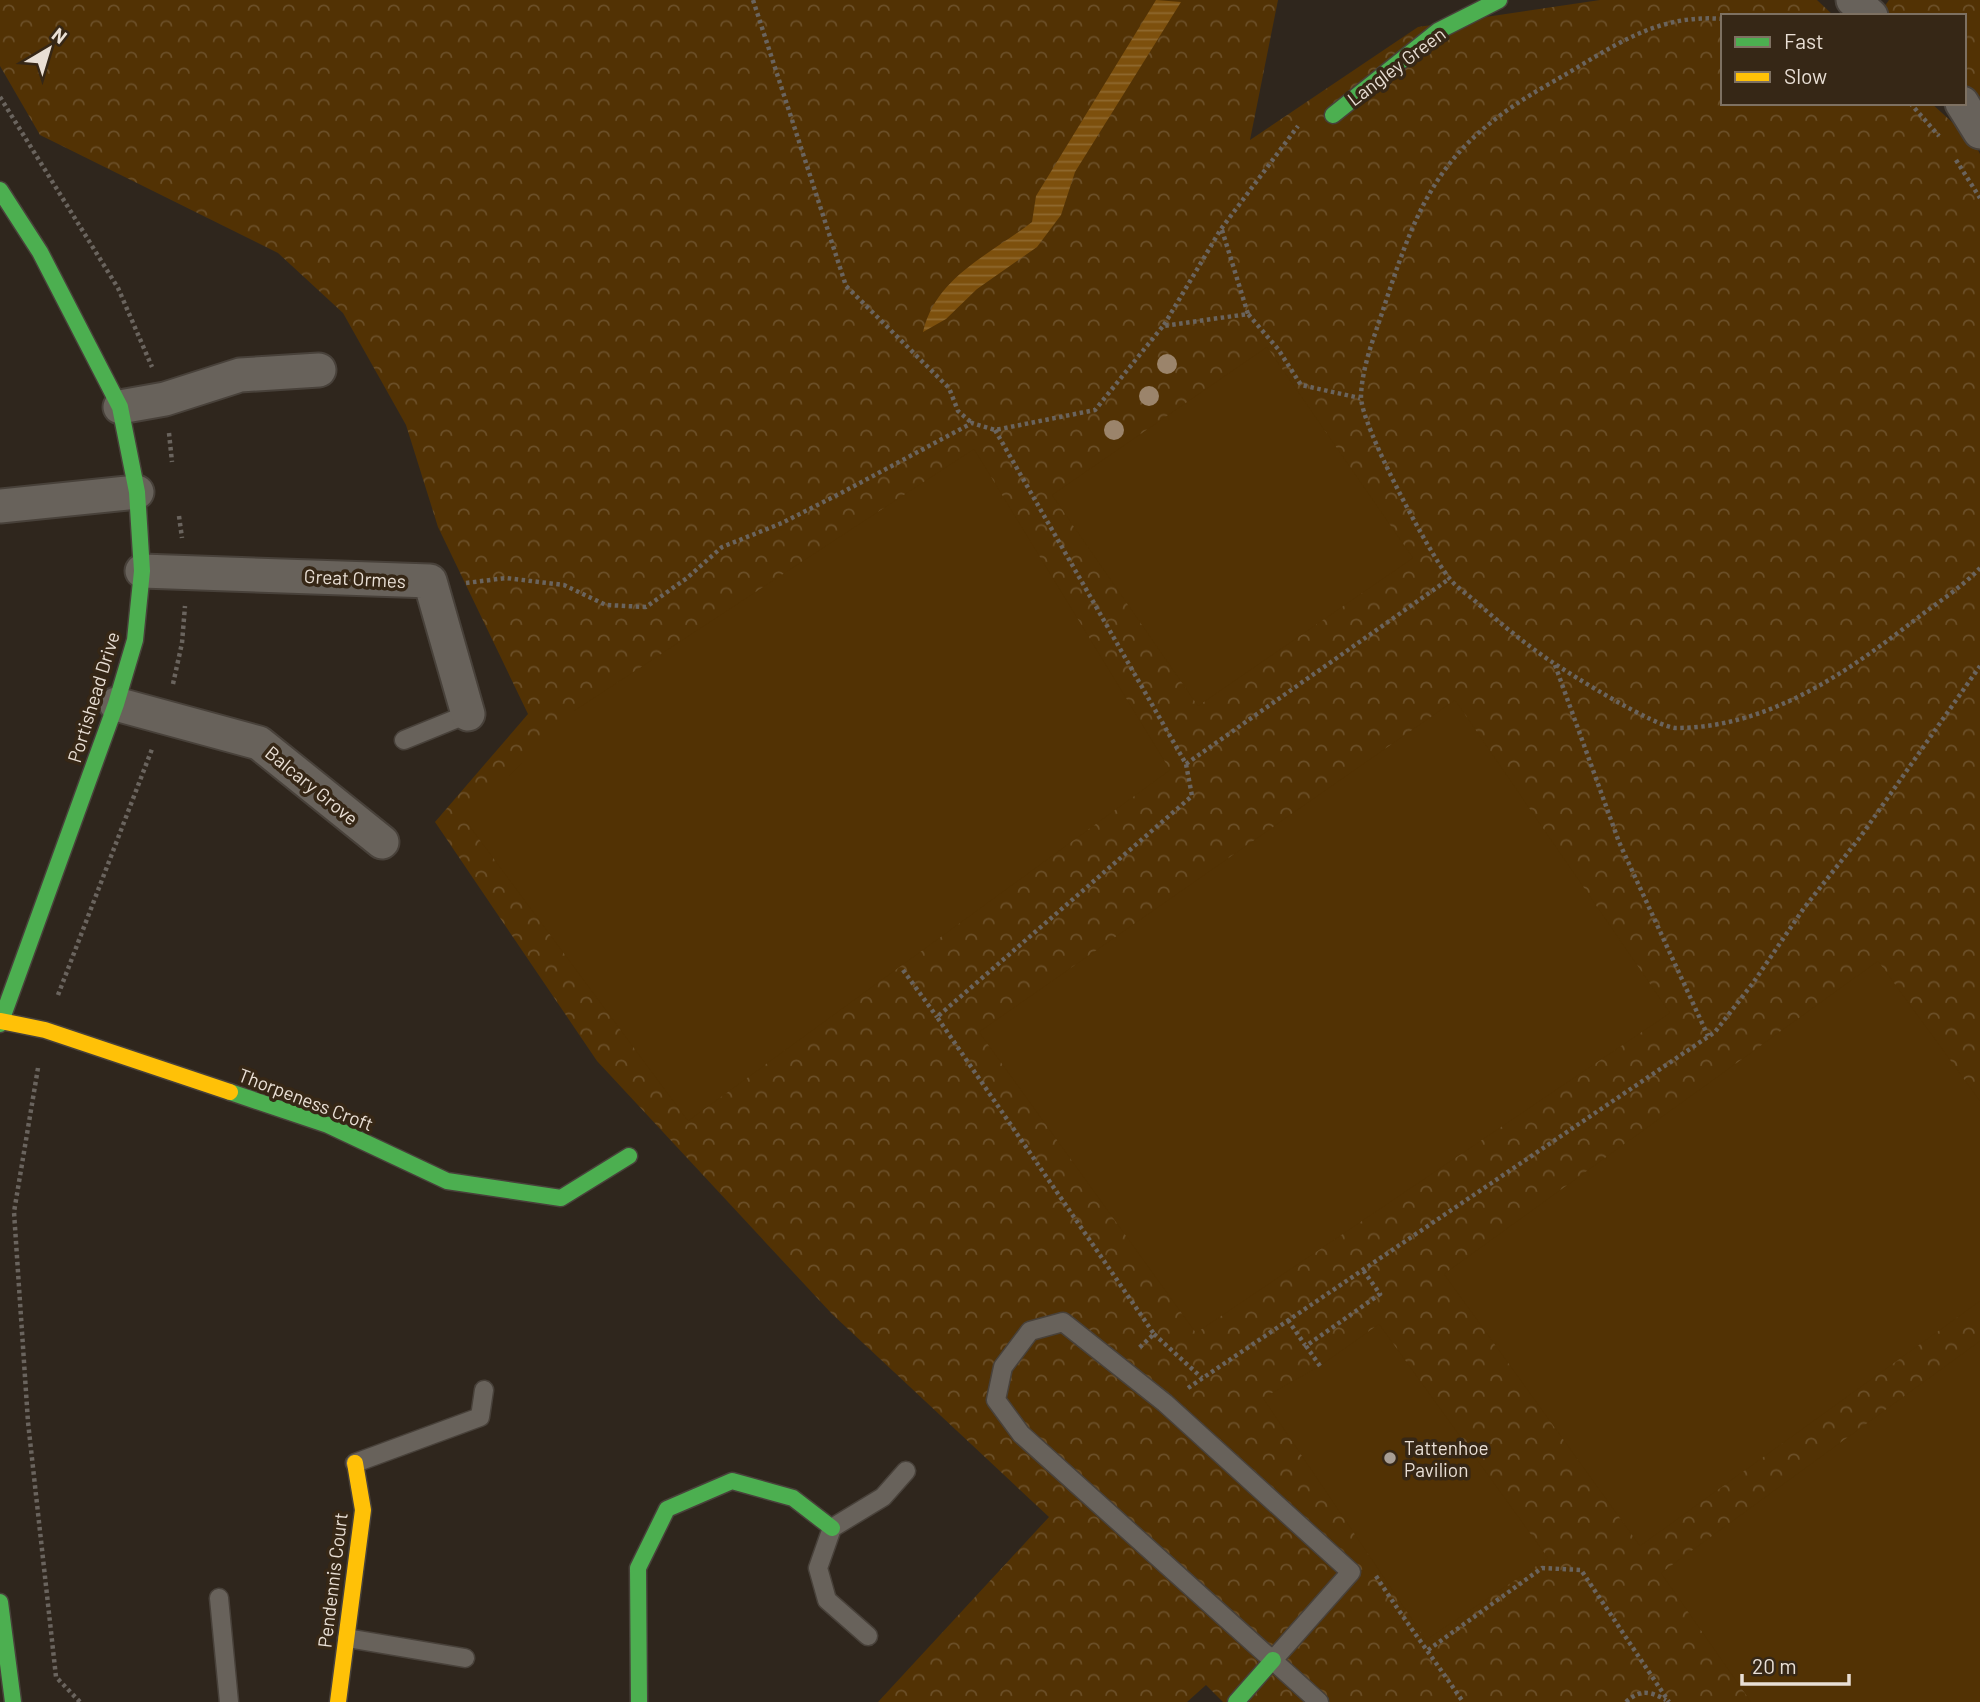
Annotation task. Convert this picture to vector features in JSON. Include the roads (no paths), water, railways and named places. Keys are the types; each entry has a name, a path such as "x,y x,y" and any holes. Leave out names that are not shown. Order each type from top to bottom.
{"street":[{"name":"Langley Green","path":"1333,115 1438,31 1499,0"},
{"path":"1853,0 1869,14"},
{"path":"1963,105 1980,132"},
{"name":"Portishead Drive","path":"0,190 40,252 120,407 137,492 142,571 135,640 116,704 0,1023"},
{"path":"120,407 165,399 240,375 319,370"},
{"path":"0,506 137,492"},
{"name":"Great Ormes","path":"142,571 430,581 468,714"},
{"name":"Balcary Grove","path":"116,704 259,743 382,842"},
{"name":"Thorpeness Croft","path":"0,1023 45,1030 328,1125 447,1181 561,1198 629,1156"},
{"name":"Pendennis Court","path":"338,1702 363,1510 355,1463"},
{"path":"639,1702 638,1568 667,1509 732,1480 793,1498 832,1528"},
{"path":"0,1602 13,1702"},
{"path":"1236,1702 1273,1660"}],"lane":[{"path":"404,740 468,714"},
{"path":"1273,1660 1351,1572 1165,1403 1063,1322 1030,1331 1003,1367 996,1400 1021,1434 1319,1702"},
{"path":"355,1463 480,1417 484,1390"},
{"path":"868,1636 827,1600 818,1568 832,1528 883,1497 906,1471"},
{"path":"219,1598 229,1702"},
{"path":"347,1638 465,1658"}],"place":[{"name":"Tattenhoe Pavilion","path":"1390,1458"}]}
